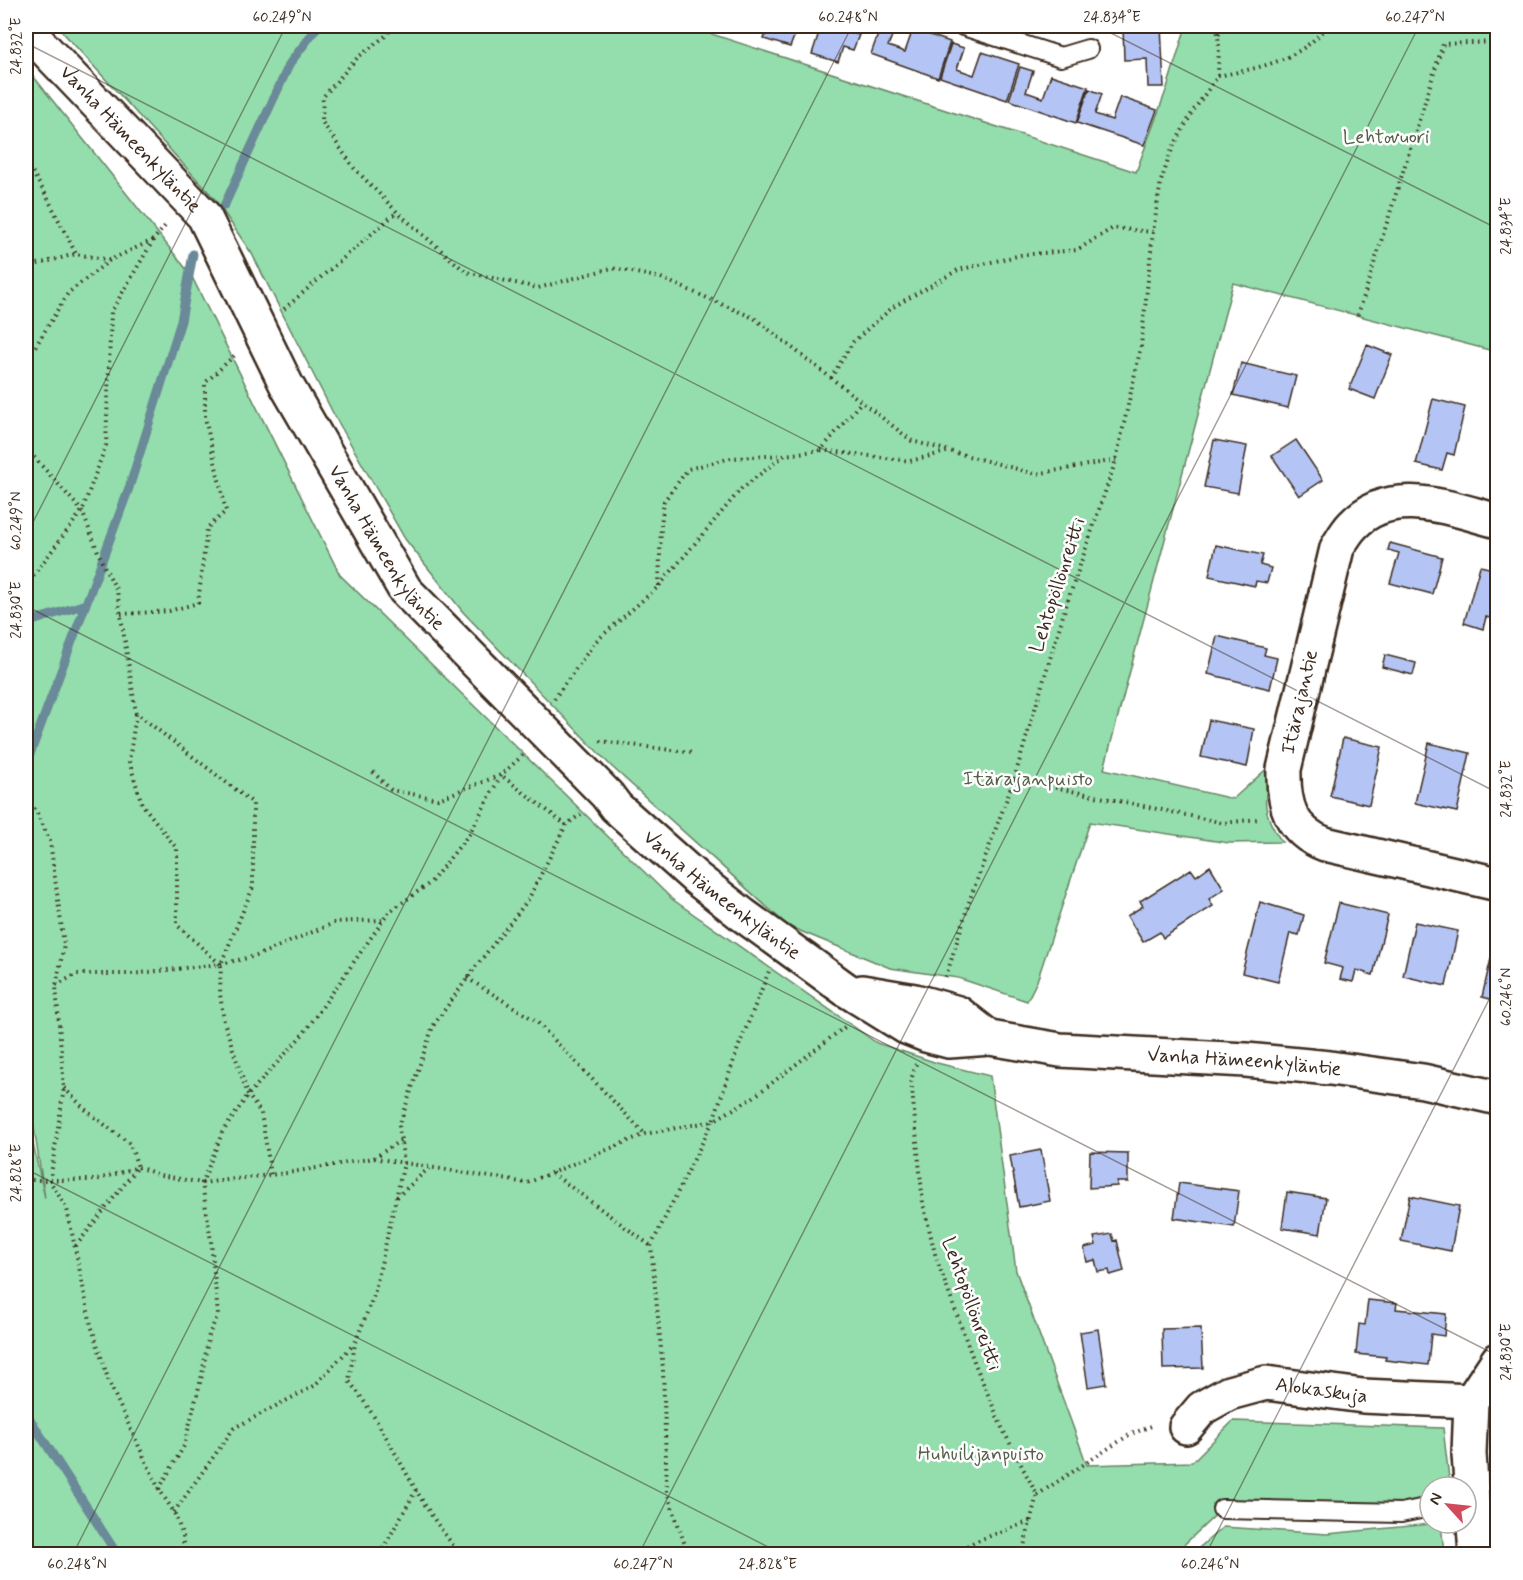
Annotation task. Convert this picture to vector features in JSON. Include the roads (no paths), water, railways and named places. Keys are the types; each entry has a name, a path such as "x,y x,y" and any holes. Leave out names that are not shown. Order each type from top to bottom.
{"street":[{"name":"Vanha Hämeenkyläntie","path":"26,26 39,43 204,216 287,386 405,590 607,795 616,807 697,879 780,942 845,989 906,1027 949,1041 990,1038 1059,1050 1246,1060 1330,1068 1424,1081 1497,1098"},
{"name":"Itärajantie","path":"1497,521 1437,505 1407,501 1388,503 1371,511 1353,525 1336,548 1284,770 1284,787 1287,807 1301,830 1312,839 1497,884"},
{"path":"1468,1475 1470,1401 1497,1360"},
{"name":"Alokaskuja","path":"1186,1428 1202,1408 1229,1393 1266,1383 1364,1396 1470,1401"},
{"path":"1474,1535 1476,1554"}],"lane":[{"path":"963,26 1061,57 1088,49"},
{"path":"1222,1509 1401,1513 1418,1509"}],"waterway":[{"path":"224,206 290,63 318,26"},
{"path":"26,765 129,488 181,321 193,254"},
{"path":"26,623 86,604"},
{"path":"26,1413 117,1554"}],"park label":[{"name":"Lehtovuori","path":"1386,137"},
{"name":"Itärajanpuisto","path":"1028,779"},
{"name":"Huhuilijanpuisto","path":"981,1454"}]}
